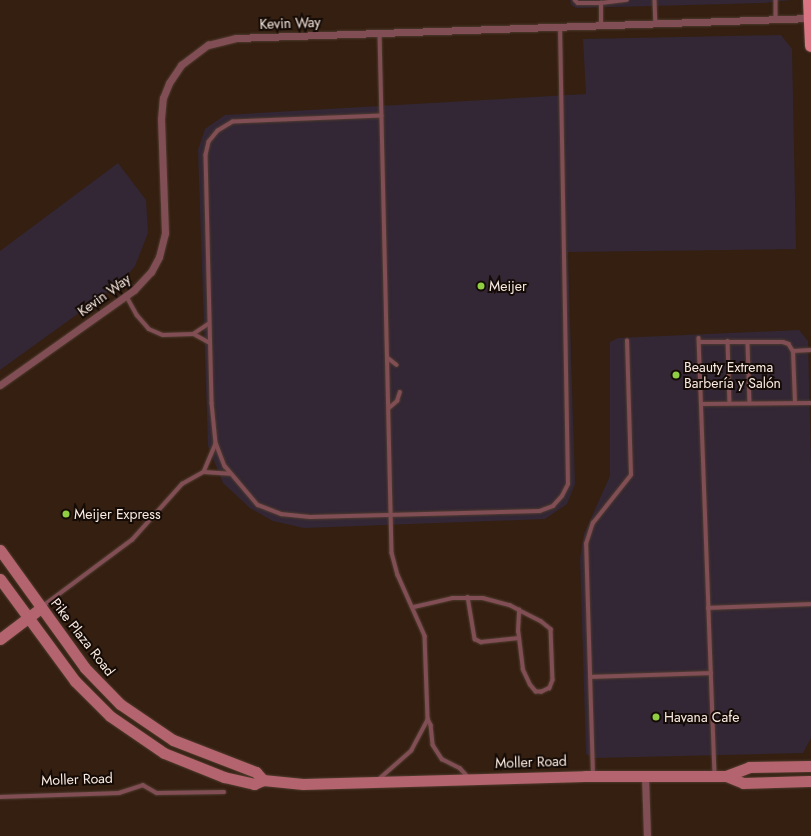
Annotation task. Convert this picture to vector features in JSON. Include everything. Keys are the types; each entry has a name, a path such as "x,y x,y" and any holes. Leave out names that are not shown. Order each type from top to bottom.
{"main road":[{"path":"810,0 811,46"},
{"name":"Pike Plaza Road","path":"0,550 85,668 132,714 173,740 256,772 263,780"},
{"path":"0,579 79,686 110,716 136,736 178,760 210,773 254,784 263,780"},
{"path":"0,639 42,608"},
{"name":"Moller Road","path":"263,780 303,784 593,776 720,776 749,767 811,766"},
{"name":"Moller Road","path":"720,776 742,783 811,781"}],"street":[{"name":"Kevin Way","path":"0,385 126,295 151,272 163,245 165,228 161,115 166,90 181,65 208,45 228,39 811,18"},
{"path":"645,776 647,836"}],"lane":[{"path":"575,0 578,3 601,3 627,0"},
{"path":"655,0 656,24"},
{"path":"776,0 776,20"},
{"path":"601,3 601,26"},
{"path":"382,116 233,122 218,131 209,142 206,155 209,324 216,443 230,474 258,505 281,514 310,517 392,516 540,511 553,506 562,496 568,484 560,27"},
{"path":"380,33 393,560 414,608 426,642 428,720 433,745 438,755 446,762 460,768 470,779"},
{"path":"126,295 137,315 149,329 164,335 194,334 210,343"},
{"path":"194,334 209,324"},
{"path":"720,776 711,673 700,404 699,340 728,341 748,344 783,342 789,344 793,351 795,403"},
{"path":"593,776 586,544 594,523 632,476 627,341"},
{"path":"728,341 730,403"},
{"path":"748,344 750,403"},
{"path":"793,351 811,350"},
{"path":"388,358 397,365"},
{"path":"389,408 397,401 400,392"},
{"path":"700,404 811,403"},
{"path":"204,472 216,443"},
{"path":"42,608 132,540 182,484 204,472 230,474"},
{"path":"468,597 475,639 481,642 519,638"},
{"path":"414,608 452,598 484,598 520,610 551,629 553,680 550,688 542,692 536,692 530,685 523,670 519,638 520,610"},
{"path":"708,608 811,604"},
{"path":"590,677 711,673"},
{"path":"377,782 385,771 411,751 428,720"},
{"name":"Moller Road","path":"0,797 119,794 143,785 157,793 224,792"}],"shaded area":[{"path":"570,0 791,0 763,3 576,8 571,5"},
{"path":"781,35 792,49 796,249 568,252 575,484 567,504 545,519 304,528 273,521 250,508 223,483 208,446 198,150 205,129 225,115 586,94 583,39"},
{"path":"118,163 146,200 148,233 135,266 122,282 0,370 0,251"},
{"path":"799,330 808,341 811,464 811,738 803,753 595,758 586,754 580,558 584,534 610,476 610,342 618,338"}],"place":[{"name":"Meijer","path":"481,286"},
{"name":"Beauty Extrema Barbería y Salón","path":"676,375"},
{"name":"Meijer Express","path":"66,514"},
{"name":"Havana Cafe","path":"656,717"}]}
